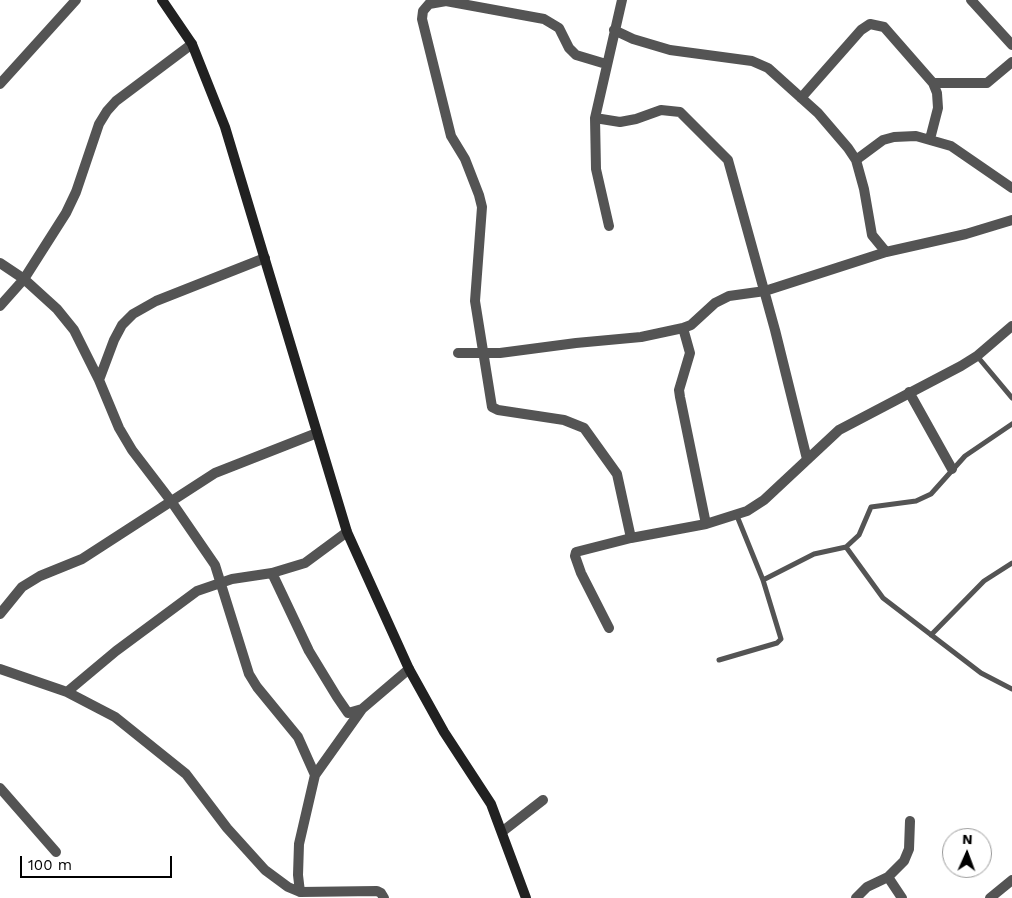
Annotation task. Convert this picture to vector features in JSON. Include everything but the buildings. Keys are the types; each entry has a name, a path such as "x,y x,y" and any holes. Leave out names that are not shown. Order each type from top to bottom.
{"street":[{"path":"0,84 76,0"},
{"path":"162,0 192,44 225,127 348,532 409,669 444,732 491,804 526,898"},
{"path":"609,226 596,169 595,118 622,0"},
{"path":"971,0 1012,45"},
{"path":"606,64 576,55 569,48 559,28 554,23 544,19 446,1 428,4 423,11 422,19 451,136 465,159 480,201 479,266 475,301 484,353 489,400 492,407 498,410 564,420 584,428 617,474 631,538"},
{"path":"801,98 861,30 870,24 884,27 933,83 939,101 930,139"},
{"path":"614,30 634,39 670,50 760,63 768,68 818,113 856,160 864,189 872,235 886,252"},
{"path":"0,306 24,280 66,213 76,192 99,124 108,111 116,101 192,44"},
{"path":"933,83 987,84 1012,62"},
{"path":"595,118 620,122 636,119 661,110 670,109 680,112 728,160 755,262 765,291 807,459"},
{"path":"856,160 883,140 905,136 930,139 951,146 1012,188"},
{"path":"458,353 484,353 641,337 683,328 691,325 715,303 729,296 765,291 886,252 966,234 1012,220"},
{"path":"99,380 114,340 122,325 133,314 156,301 265,258"},
{"path":"0,263 24,280 57,309 74,330 99,380 119,428 132,450 171,501 215,565 228,611 250,674 257,687 298,737 315,775"},
{"path":"609,628 581,573 575,556 576,552 631,538 706,524 737,516 764,500 839,430 977,356 1012,326"},
{"path":"683,328 690,353 679,390 706,524"},
{"path":"909,392 952,469"},
{"path":"0,614 22,587 40,576 82,559 215,474 317,433"},
{"path":"67,692 116,651 179,603 198,591 221,583 305,563 348,532"},
{"path":"272,572 309,651 337,697 348,713 362,709"},
{"path":"0,669 67,692 115,717 186,774 227,828 265,870 288,887 300,892 369,891 381,893 384,898"},
{"path":"300,892 298,874 299,844 315,775 362,709 409,669"},
{"path":"0,788 56,852"},
{"path":"503,832 543,800"},
{"path":"856,898 867,887 888,877 904,861 908,849 910,821"},
{"path":"888,877 902,898"},
{"path":"990,898 1002,895 1012,880"}],"lane":[{"path":"977,356 1012,398"},
{"path":"763,580 814,554 846,547 859,535 871,507 924,498 931,494 965,456 1012,424"},
{"path":"719,660 777,643 780,640 763,580 737,516"},
{"path":"846,547 882,598 981,673 1012,689"},
{"path":"931,635 984,581 1012,563"}]}
